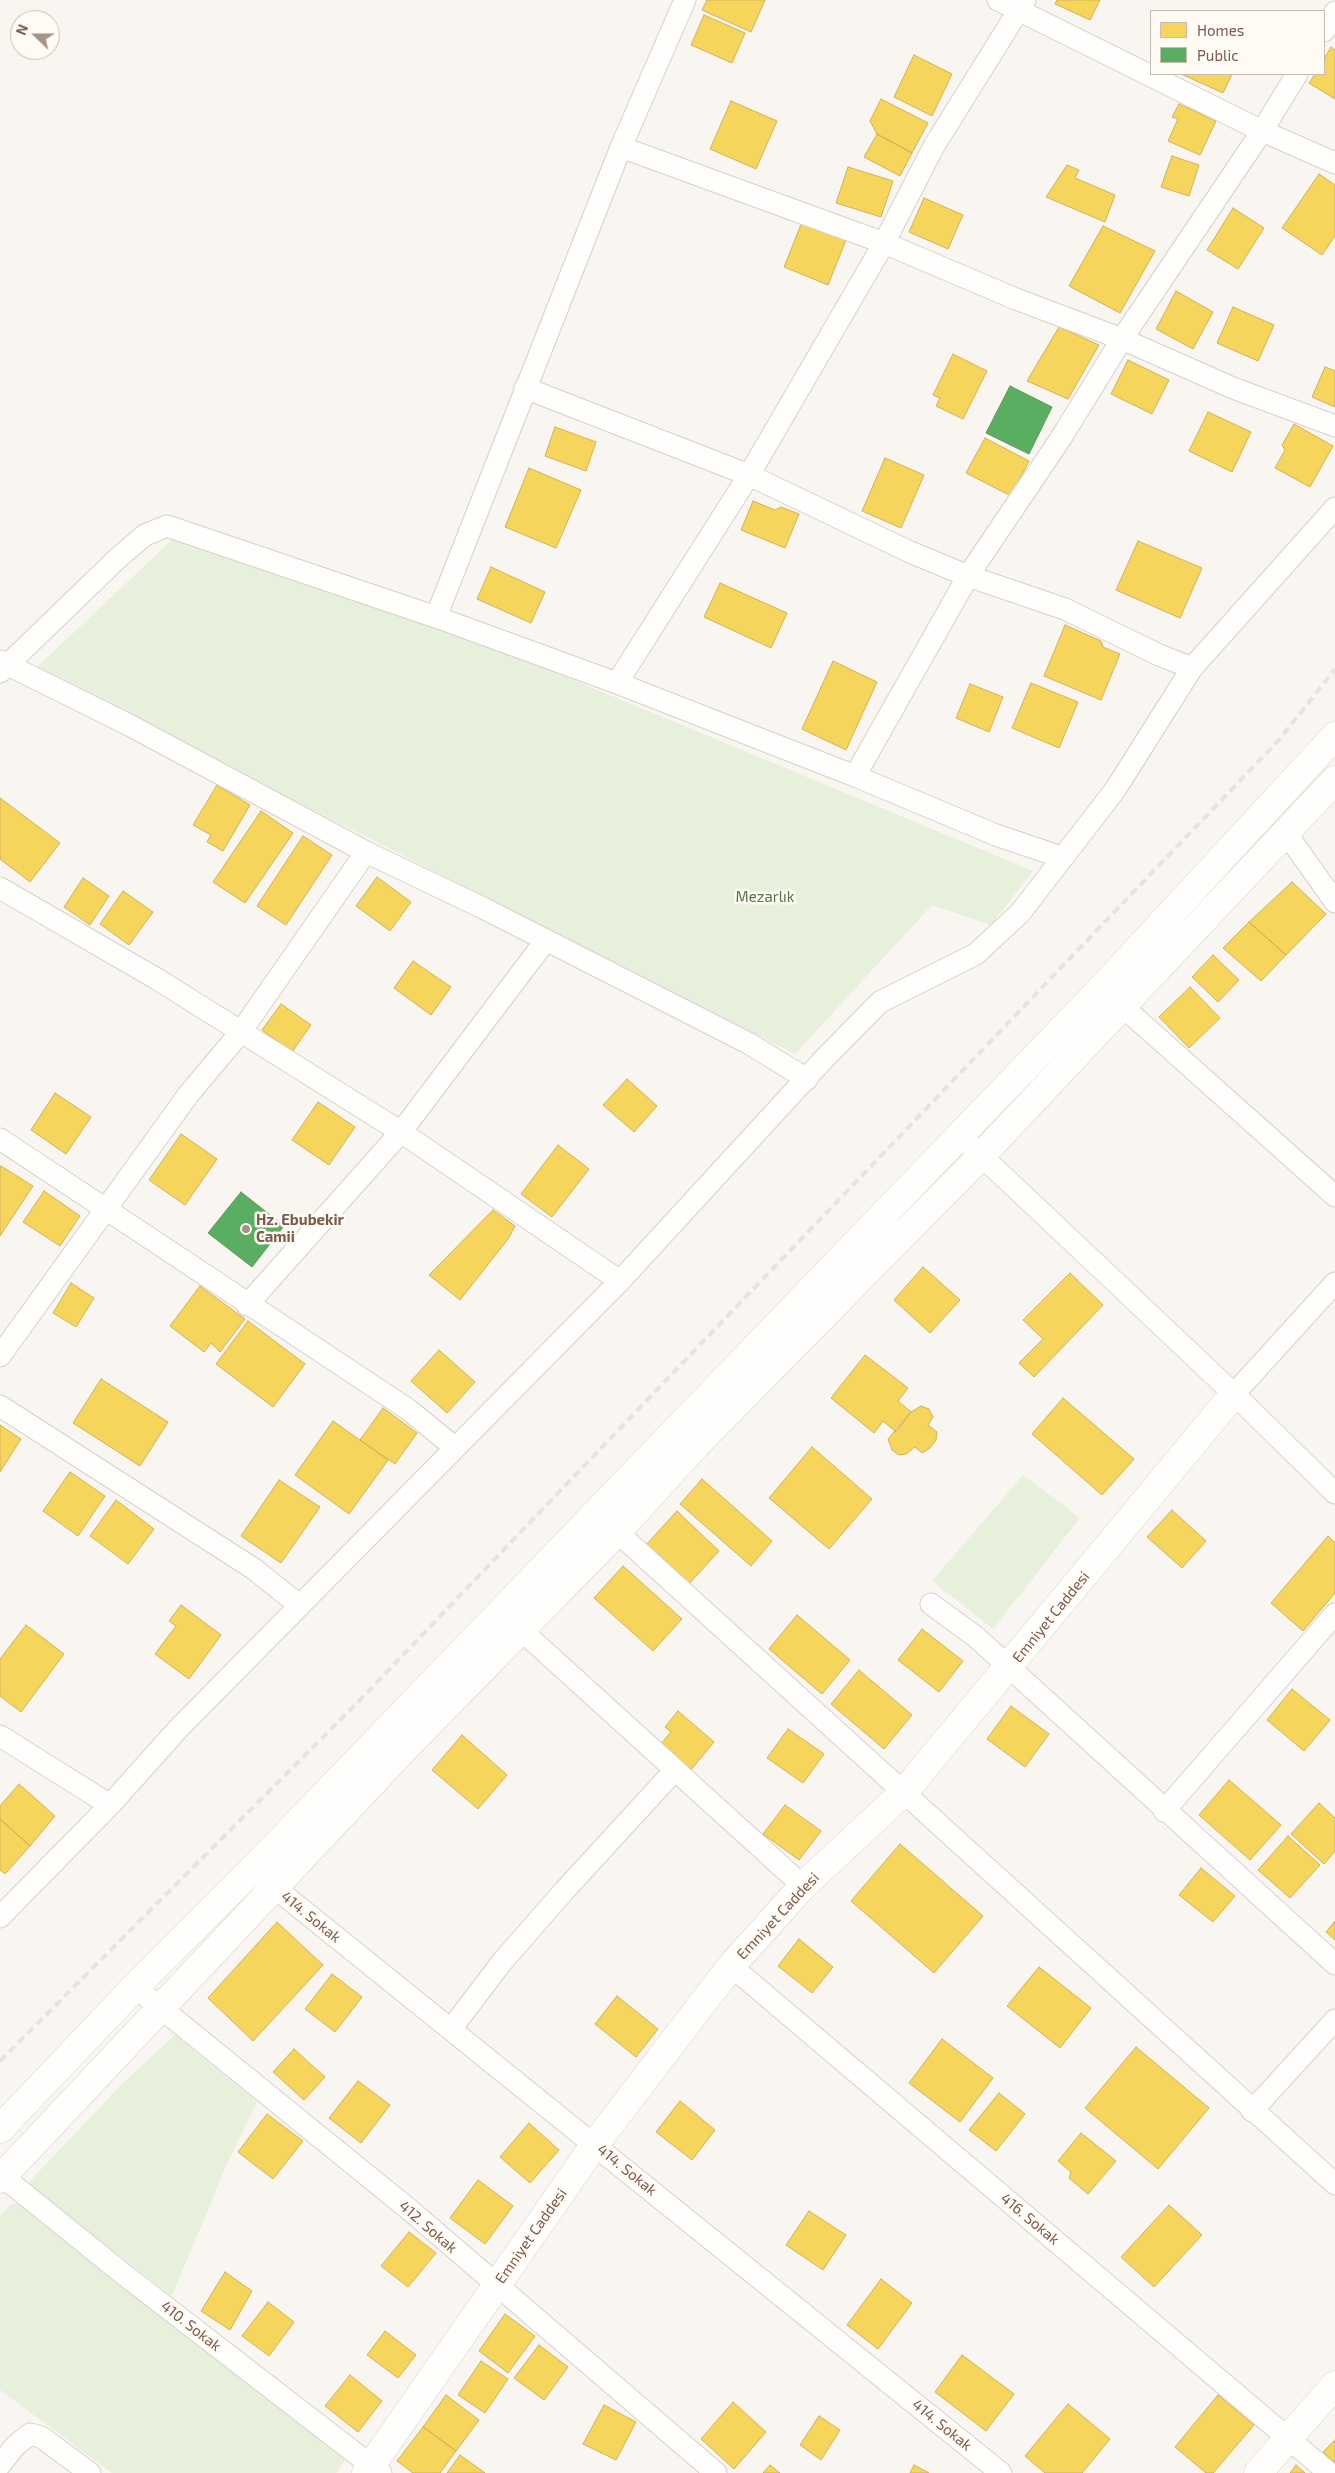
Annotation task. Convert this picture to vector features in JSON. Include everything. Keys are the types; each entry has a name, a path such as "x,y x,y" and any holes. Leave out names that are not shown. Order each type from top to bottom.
{"street":[{"path":"436,617 621,147 684,0"},
{"path":"998,0 1022,5 1150,73"},
{"path":"617,683 748,475 884,243 934,146 1022,5"},
{"path":"1325,29 1335,12"},
{"path":"1154,75 1262,132 1335,163"},
{"path":"855,776 968,576 1061,438 1122,339 1262,132 1296,75"},
{"path":"621,147 884,243 1016,299 1122,339 1233,388 1335,426"},
{"path":"525,388 748,475 910,552 968,576 1065,609 1192,668"},
{"path":"0,1917 110,1805 178,1729 454,1447 620,1281 823,1060 880,1002 976,954 1020,913 1061,857 1115,790 1192,668 1335,508"},
{"path":"807,1079 748,1043 546,940 366,852 131,726 2,666 118,558 146,535 167,526 436,617 617,683 855,776 996,835 1061,857"},
{"path":"0,2129 135,1987 256,1866 1102,989 1335,736"},
{"path":"1,2177 409,1744 617,1532 696,1445 980,1157 1335,780"},
{"path":"1286,833 1335,902"},
{"path":"0,1356 104,1209 188,1095 240,1033 366,852"},
{"path":"0,888 157,979 240,1033 401,1132 620,1281"},
{"path":"246,1304 401,1132 546,940"},
{"path":"1102,989 1123,1004 1335,1196"},
{"path":"960,1135 980,1157 1234,1394 1335,1493"},
{"path":"0,1139 246,1304 409,1410 454,1447"},
{"path":"1234,1394 1335,1283"},
{"name":"Emniyet Caddesi","path":"373,2471 496,2286 595,2144 731,1966 803,1886 904,1792 1009,1668 1234,1394"},
{"path":"0,1406 254,1569 299,1606"},
{"path":"617,1532 1252,2111 1335,2184"},
{"path":"931,1604 976,1637 1164,1811 1335,1964"},
{"path":"1164,1811 1335,1614"},
{"path":"521,1630 803,1886"},
{"path":"0,1736 110,1805"},
{"path":"451,2029 502,1962 675,1770"},
{"name":"414. Sokak","path":"256,1866 274,1887 1001,2473"},
{"name":"416. Sokak","path":"731,1966 1329,2473"},
{"name":"412. Sokak","path":"135,1987 411,2211 496,2286 716,2473"},
{"path":"1252,2111 1335,2020"},
{"name":"410. Sokak","path":"1,2177 373,2471"},
{"path":"1258,2473 1335,2385"},
{"path":"0,2465 15,2446 30,2434 41,2437 90,2473"}],"green space":[{"name":"Mezarlık","path":"173,539 330,588 482,642 1033,871 991,925 932,905 795,1054 35,669"},
{"path":"1023,1475 1080,1518 993,1629 932,1581"},
{"path":"175,2035 257,2102 226,2166 172,2296 29,2186 31,2180 125,2081"},
{"path":"19,2203 345,2460 336,2473 112,2473 0,2390 0,2216 12,2204"}],"building: Homes":[{"path":"707,0 765,0 751,32 702,10"},
{"path":"1057,0 1100,0 1090,20 1055,4"},
{"path":"704,15 745,33 732,63 691,45"},
{"path":"1331,47 1335,50 1335,99 1309,83 1314,75 1325,75 1325,57"},
{"path":"914,55 952,74 932,116 894,97"},
{"path":"1183,75 1232,75 1223,93"},
{"path":"881,99 928,123 912,153 877,134 870,121"},
{"path":"731,101 777,121 756,169 710,149"},
{"path":"1179,104 1216,121 1200,155 1168,141 1178,119 1172,117"},
{"path":"877,134 912,153 900,176 864,157"},
{"path":"1172,156 1199,165 1189,196 1161,187"},
{"path":"1067,165 1079,170 1075,178 1115,195 1105,222 1046,197"},
{"path":"848,167 893,181 881,217 836,203"},
{"path":"1319,174 1335,185 1335,236 1322,255 1282,228"},
{"path":"924,198 963,215 948,249 909,232"},
{"path":"1233,208 1264,228 1238,269 1207,250"},
{"path":"802,222 846,240 828,285 784,267"},
{"path":"1103,226 1155,251 1120,313 1069,286"},
{"path":"1176,291 1213,312 1193,349 1156,329"},
{"path":"1233,307 1274,325 1258,361 1217,343"},
{"path":"1059,327 1099,345 1068,399 1027,381"},
{"path":"953,354 987,371 963,419 936,406 940,398 933,395"},
{"path":"1128,360 1169,380 1152,414 1111,394"},
{"path":"1325,367 1335,371 1335,407 1312,397"},
{"path":"1208,412 1251,432 1232,472 1189,451"},
{"path":"1294,424 1333,446 1310,487 1275,468 1285,450 1282,445"},
{"path":"555,427 596,442 586,471 545,456"},
{"path":"985,438 1029,461 1011,496 966,473"},
{"path":"885,458 924,475 901,528 862,511"},
{"path":"529,468 581,490 556,548 505,527"},
{"path":"753,501 775,510 781,507 799,514 785,548 741,530"},
{"path":"1138,541 1202,568 1180,618 1116,590"},
{"path":"491,567 545,592 531,623 477,599"},
{"path":"720,583 787,613 771,648 704,617"},
{"path":"1065,625 1101,641 1103,647 1120,654 1101,700 1044,676"},
{"path":"833,661 877,682 846,750 802,729"},
{"path":"1031,683 1078,702 1059,748 1012,728"},
{"path":"970,684 1003,697 989,732 956,718"},
{"path":"217,785 250,805 223,851 207,842 211,835 193,825"},
{"path":"0,798 60,843 30,882 0,859"},
{"path":"261,811 293,833 245,903 213,882"},
{"path":"303,836 332,855 286,925 257,906"},
{"path":"377,877 411,902 390,931 356,906"},
{"path":"83,878 109,896 90,925 64,907"},
{"path":"1292,882 1326,914 1286,955 1249,922"},
{"path":"123,891 153,912 129,945 100,924"},
{"path":"1249,922 1286,955 1261,981 1223,948"},
{"path":"1213,955 1239,980 1218,1002 1192,977"},
{"path":"413,961 451,987 431,1015 394,988"},
{"path":"1190,987 1220,1018 1189,1048 1159,1017"},
{"path":"281,1004 311,1025 292,1052 262,1030"},
{"path":"627,1079 657,1106 634,1132 603,1105"},
{"path":"55,1093 91,1117 66,1154 31,1130"},
{"path":"318,1102 355,1127 329,1165 292,1140"},
{"path":"181,1134 217,1159 185,1205 149,1180"},
{"path":"558,1145 589,1169 552,1217 521,1194"},
{"path":"1,1166 33,1186 0,1236 0,1168"},
{"path":"44,1191 80,1216 60,1246 23,1222"},
{"path":"493,1210 515,1226 508,1239 460,1300 429,1275"},
{"path":"923,1267 960,1300 930,1333 894,1300"},
{"path":"1070,1273 1103,1305 1034,1377 1019,1363 1043,1339 1023,1320"},
{"path":"71,1283 94,1298 76,1327 53,1313"},
{"path":"200,1286 245,1319 220,1352 211,1343 204,1352 170,1326"},
{"path":"248,1321 305,1364 273,1407 216,1364"},
{"path":"439,1350 475,1382 447,1413 411,1381"},
{"path":"865,1355 908,1388 898,1401 911,1412 896,1432 883,1421 874,1433 831,1398"},
{"path":"101,1379 168,1422 140,1466 73,1423"},
{"path":"1063,1398 1134,1459 1102,1495 1032,1434"},
{"path":"921,1406 929,1409 933,1417 928,1425 937,1432 936,1440 930,1448 922,1453 915,1447 906,1454 899,1455 892,1450 888,1439 911,1412"},
{"path":"383,1408 417,1433 395,1464 360,1440"},
{"path":"333,1421 388,1460 349,1514 295,1475"},
{"path":"0,1425 21,1439 0,1472"},
{"path":"812,1447 872,1499 829,1549 769,1498"},
{"path":"70,1472 105,1496 78,1536 43,1511"},
{"path":"702,1479 772,1541 751,1566 680,1504"},
{"path":"279,1480 320,1507 281,1563 241,1536"},
{"path":"116,1500 154,1529 128,1564 90,1536"},
{"path":"1172,1510 1206,1541 1182,1568 1147,1537"},
{"path":"677,1511 719,1551 687,1586 645,1546"},
{"path":"1328,1536 1335,1543 1335,1593 1303,1631 1271,1603"},
{"path":"623,1566 682,1619 653,1651 594,1598"},
{"path":"181,1605 221,1635 189,1679 155,1654 176,1626 169,1621"},
{"path":"797,1615 850,1660 822,1694 769,1649"},
{"path":"26,1625 64,1654 21,1712 0,1696 0,1659"},
{"path":"922,1629 963,1661 939,1692 898,1660"},
{"path":"859,1670 912,1715 884,1749 831,1704"},
{"path":"1292,1689 1330,1720 1304,1751 1267,1720"},
{"path":"1011,1706 1049,1734 1025,1767 987,1739"},
{"path":"678,1711 714,1742 690,1771 660,1745 671,1732 665,1727"},
{"path":"788,1729 824,1754 803,1783 767,1758"},
{"path":"462,1735 507,1775 478,1809 432,1770"},
{"path":"1229,1780 1281,1825 1250,1860 1199,1815"},
{"path":"19,1784 55,1816 30,1846 0,1819 0,1806"},
{"path":"1319,1803 1335,1818 1335,1851 1324,1864 1291,1834"},
{"path":"785,1805 821,1831 799,1860 763,1834"},
{"path":"0,1819 30,1846 5,1874 0,1870"},
{"path":"1288,1836 1320,1865 1290,1898 1258,1870"},
{"path":"900,1844 983,1916 934,1973 851,1901"},
{"path":"1201,1868 1235,1896 1213,1922 1179,1895"},
{"path":"1335,1921 1335,1940 1326,1932"},
{"path":"277,1922 323,1965 253,2041 208,1998"},
{"path":"799,1939 833,1967 812,1993 778,1966"},
{"path":"1039,1967 1091,2008 1060,2048 1007,2006"},
{"path":"332,1974 362,1997 335,2032 305,2009"},
{"path":"617,1996 658,2029 636,2057 595,2024"},
{"path":"942,2039 993,2078 960,2122 909,2083"},
{"path":"1136,2047 1209,2108 1158,2169 1085,2108"},
{"path":"294,2049 325,2077 304,2100 273,2072"},
{"path":"358,2081 390,2105 361,2143 329,2118"},
{"path":"999,2093 1025,2114 996,2151 969,2130"},
{"path":"680,2101 715,2130 692,2160 656,2132"},
{"path":"267,2114 303,2141 273,2179 238,2152"},
{"path":"529,2123 559,2150 530,2183 500,2157"},
{"path":"1081,2133 1116,2161 1088,2194 1069,2178 1071,2172 1058,2161"},
{"path":"478,2180 513,2206 485,2244 450,2218"},
{"path":"1169,2205 1202,2235 1154,2287 1121,2257"},
{"path":"809,2211 846,2235 823,2270 786,2245"},
{"path":"409,2232 436,2253 408,2287 381,2266"},
{"path":"225,2272 252,2291 230,2330 201,2311"},
{"path":"881,2279 912,2303 878,2349 847,2325"},
{"path":"268,2302 294,2322 269,2356 242,2336"},
{"path":"505,2314 535,2336 508,2373 479,2351"},
{"path":"385,2331 416,2355 398,2378 367,2355"},
{"path":"539,2345 568,2367 544,2400 514,2378"},
{"path":"962,2355 1014,2394 986,2431 935,2392"},
{"path":"481,2361 508,2379 485,2413 458,2395"},
{"path":"350,2375 382,2401 358,2432 325,2406"},
{"path":"446,2395 479,2420 456,2451 423,2427"},
{"path":"1218,2395 1254,2425 1213,2473 1206,2473 1175,2447"},
{"path":"733,2402 766,2432 734,2469 701,2439"},
{"path":"1068,2404 1110,2439 1082,2473 1045,2473 1025,2456"},
{"path":"604,2405 636,2422 616,2460 583,2444"},
{"path":"819,2416 840,2430 821,2460 800,2445"},
{"path":"423,2427 456,2451 440,2473 413,2473 397,2461"},
{"path":"1335,2440 1335,2463 1323,2452"},
{"path":"460,2455 485,2473 447,2473"},
{"path":"770,2465 780,2473 763,2473"},
{"path":"914,2465 929,2473 910,2473"},
{"path":"1296,2465 1305,2473 1290,2473"}],"building: Public":[{"path":"1010,386 1052,407 1029,454 986,433"},
{"name":"Hz. Ebubekir Camii","path":"241,1192 284,1226 252,1267 208,1233"}],"railway":[{"path":"0,2061 358,1702 1279,740 1335,669"}],"place":[{"name":"Hz. Ebubekir Camii","path":"246,1229"}]}
